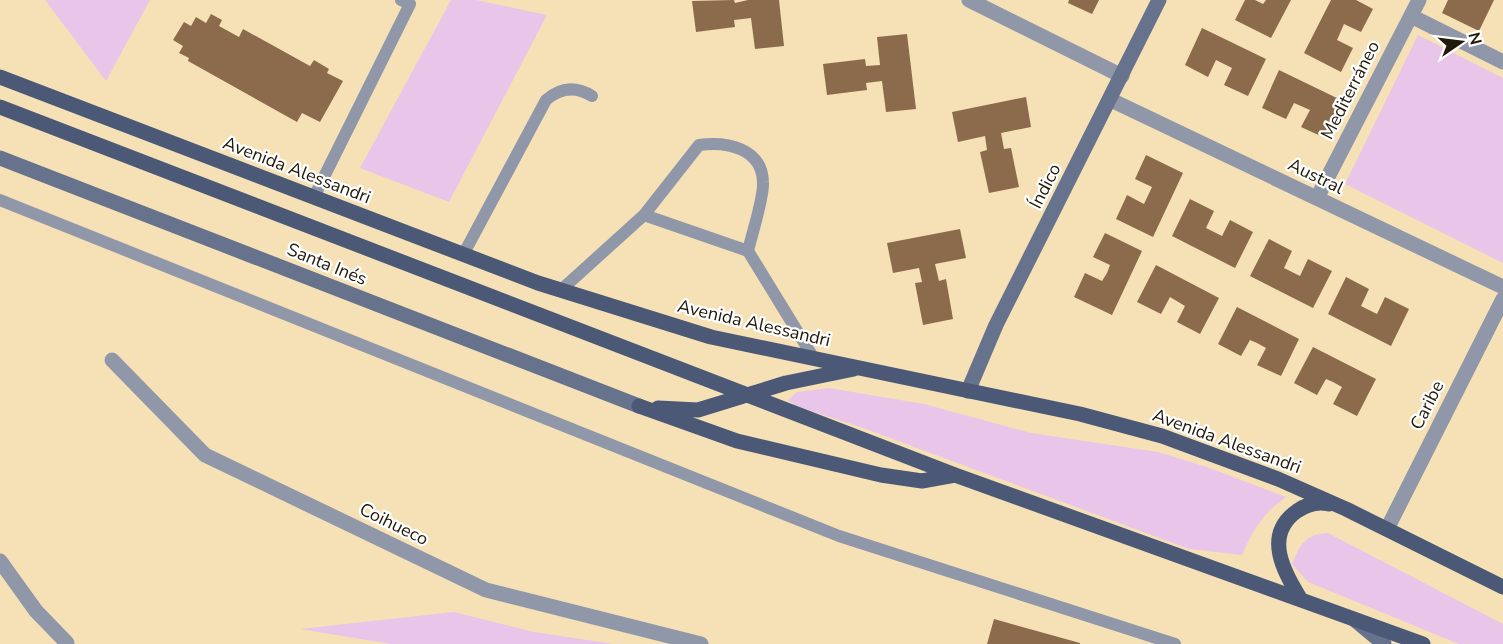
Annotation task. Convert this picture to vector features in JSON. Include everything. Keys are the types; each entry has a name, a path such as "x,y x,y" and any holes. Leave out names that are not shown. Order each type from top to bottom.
{"main road":[{"name":"Índico","path":"968,391 996,325 1111,100 1159,0"},
{"name":"Avenida Alessandri","path":"0,77 463,255 561,290 711,337 1080,414 1162,436 1278,479 1346,509 1503,587"},
{"path":"0,107 445,276 747,396 955,475 1422,644"},
{"name":"Santa Inés","path":"0,158 639,406"},
{"path":"639,406 698,410 786,383 866,368"},
{"path":"639,406 737,441 881,475 922,481 955,475"},
{"path":"1301,600 1281,565 1278,555 1281,533 1293,514 1313,504 1325,502 1346,509"},
{"path":"1355,620 1384,644"}],"street":[{"path":"969,0 1122,76"},
{"name":"Mediterráneo","path":"1317,198 1419,0"},
{"path":"1410,16 1503,62"},
{"name":"Austral","path":"1111,100 1503,287"},
{"name":"Caribe","path":"1387,529 1503,299"},
{"name":"Coihueco","path":"112,360 205,455 486,590 701,644"},
{"path":"0,561 36,611 67,643"}],"lane":[{"path":"314,197 410,4 401,0"},
{"path":"463,255 546,100 561,90 572,88 592,96"},
{"path":"561,290 644,215 699,145 717,142 739,146 755,160 764,181 748,251"},
{"path":"0,200 839,536 1175,644"},
{"path":"644,215 748,251 813,357"}],"shaded area":[{"path":"45,0 150,0 106,81"},
{"path":"451,0 476,0 547,15 449,202 360,168"},
{"path":"1418,35 1503,78 1503,263 1345,184"},
{"path":"829,388 924,404 1031,433 1158,452 1207,467 1286,497 1271,509 1260,523 1242,555 1189,549 863,428 796,406 788,400 797,392"},
{"path":"1328,533 1503,624 1503,644 1459,644 1308,582 1292,564 1304,542 1314,536"},
{"path":"454,612 534,632 614,644 391,644 300,629"}],"building":[{"path":"734,0 735,3 748,0 779,0 784,46 755,49 751,18 734,20 735,27 696,32 692,1"},
{"path":"1069,0 1099,0 1092,14 1068,3"},
{"path":"1245,0 1255,0 1263,4 1266,0 1291,0 1271,38 1235,20"},
{"path":"1331,0 1356,0 1373,9 1361,32 1344,24 1337,40 1353,48 1341,72 1304,53"},
{"path":"1448,0 1494,0 1479,31 1442,13"},
{"path":"211,14 222,20 219,26 239,37 243,29 310,66 314,60 329,69 327,73 343,81 320,122 302,113 297,122 188,61 189,58 179,53 183,46 173,40 184,22 191,26 196,17 206,23"},
{"path":"1202,28 1266,59 1248,96 1224,85 1232,68 1216,60 1208,77 1185,65"},
{"path":"907,34 916,109 886,112 882,81 866,83 867,90 827,95 823,64 865,59 866,66 880,65 877,37"},
{"path":"1279,70 1343,101 1325,138 1301,127 1310,110 1294,103 1286,119 1262,108"},
{"path":"1026,97 1031,127 1001,133 1004,149 1011,148 1019,187 989,193 980,152 987,150 985,136 958,142 952,112"},
{"path":"1146,155 1183,173 1153,237 1116,219 1127,195 1144,204 1152,187 1135,179"},
{"path":"1190,199 1214,211 1206,228 1222,236 1230,220 1253,232 1235,268 1172,236"},
{"path":"960,229 966,258 935,264 939,281 946,279 953,319 923,325 915,283 922,282 919,268 893,273 887,243"},
{"path":"1105,233 1142,251 1112,315 1074,297 1085,273 1102,281 1107,273 1110,265 1093,257"},
{"path":"1269,239 1292,251 1284,268 1300,276 1308,259 1332,271 1313,308 1250,276"},
{"path":"1156,265 1219,298 1200,334 1177,322 1185,306 1170,297 1161,314 1137,302"},
{"path":"1346,277 1369,289 1361,306 1377,314 1385,297 1409,309 1391,346 1328,314"},
{"path":"1237,307 1299,339 1281,376 1257,365 1266,348 1257,343 1250,340 1241,356 1218,344"},
{"path":"1313,347 1376,379 1357,416 1333,404 1342,387 1333,382 1326,379 1317,395 1294,383"},
{"path":"994,619 1080,643 1080,644 987,644"}]}
